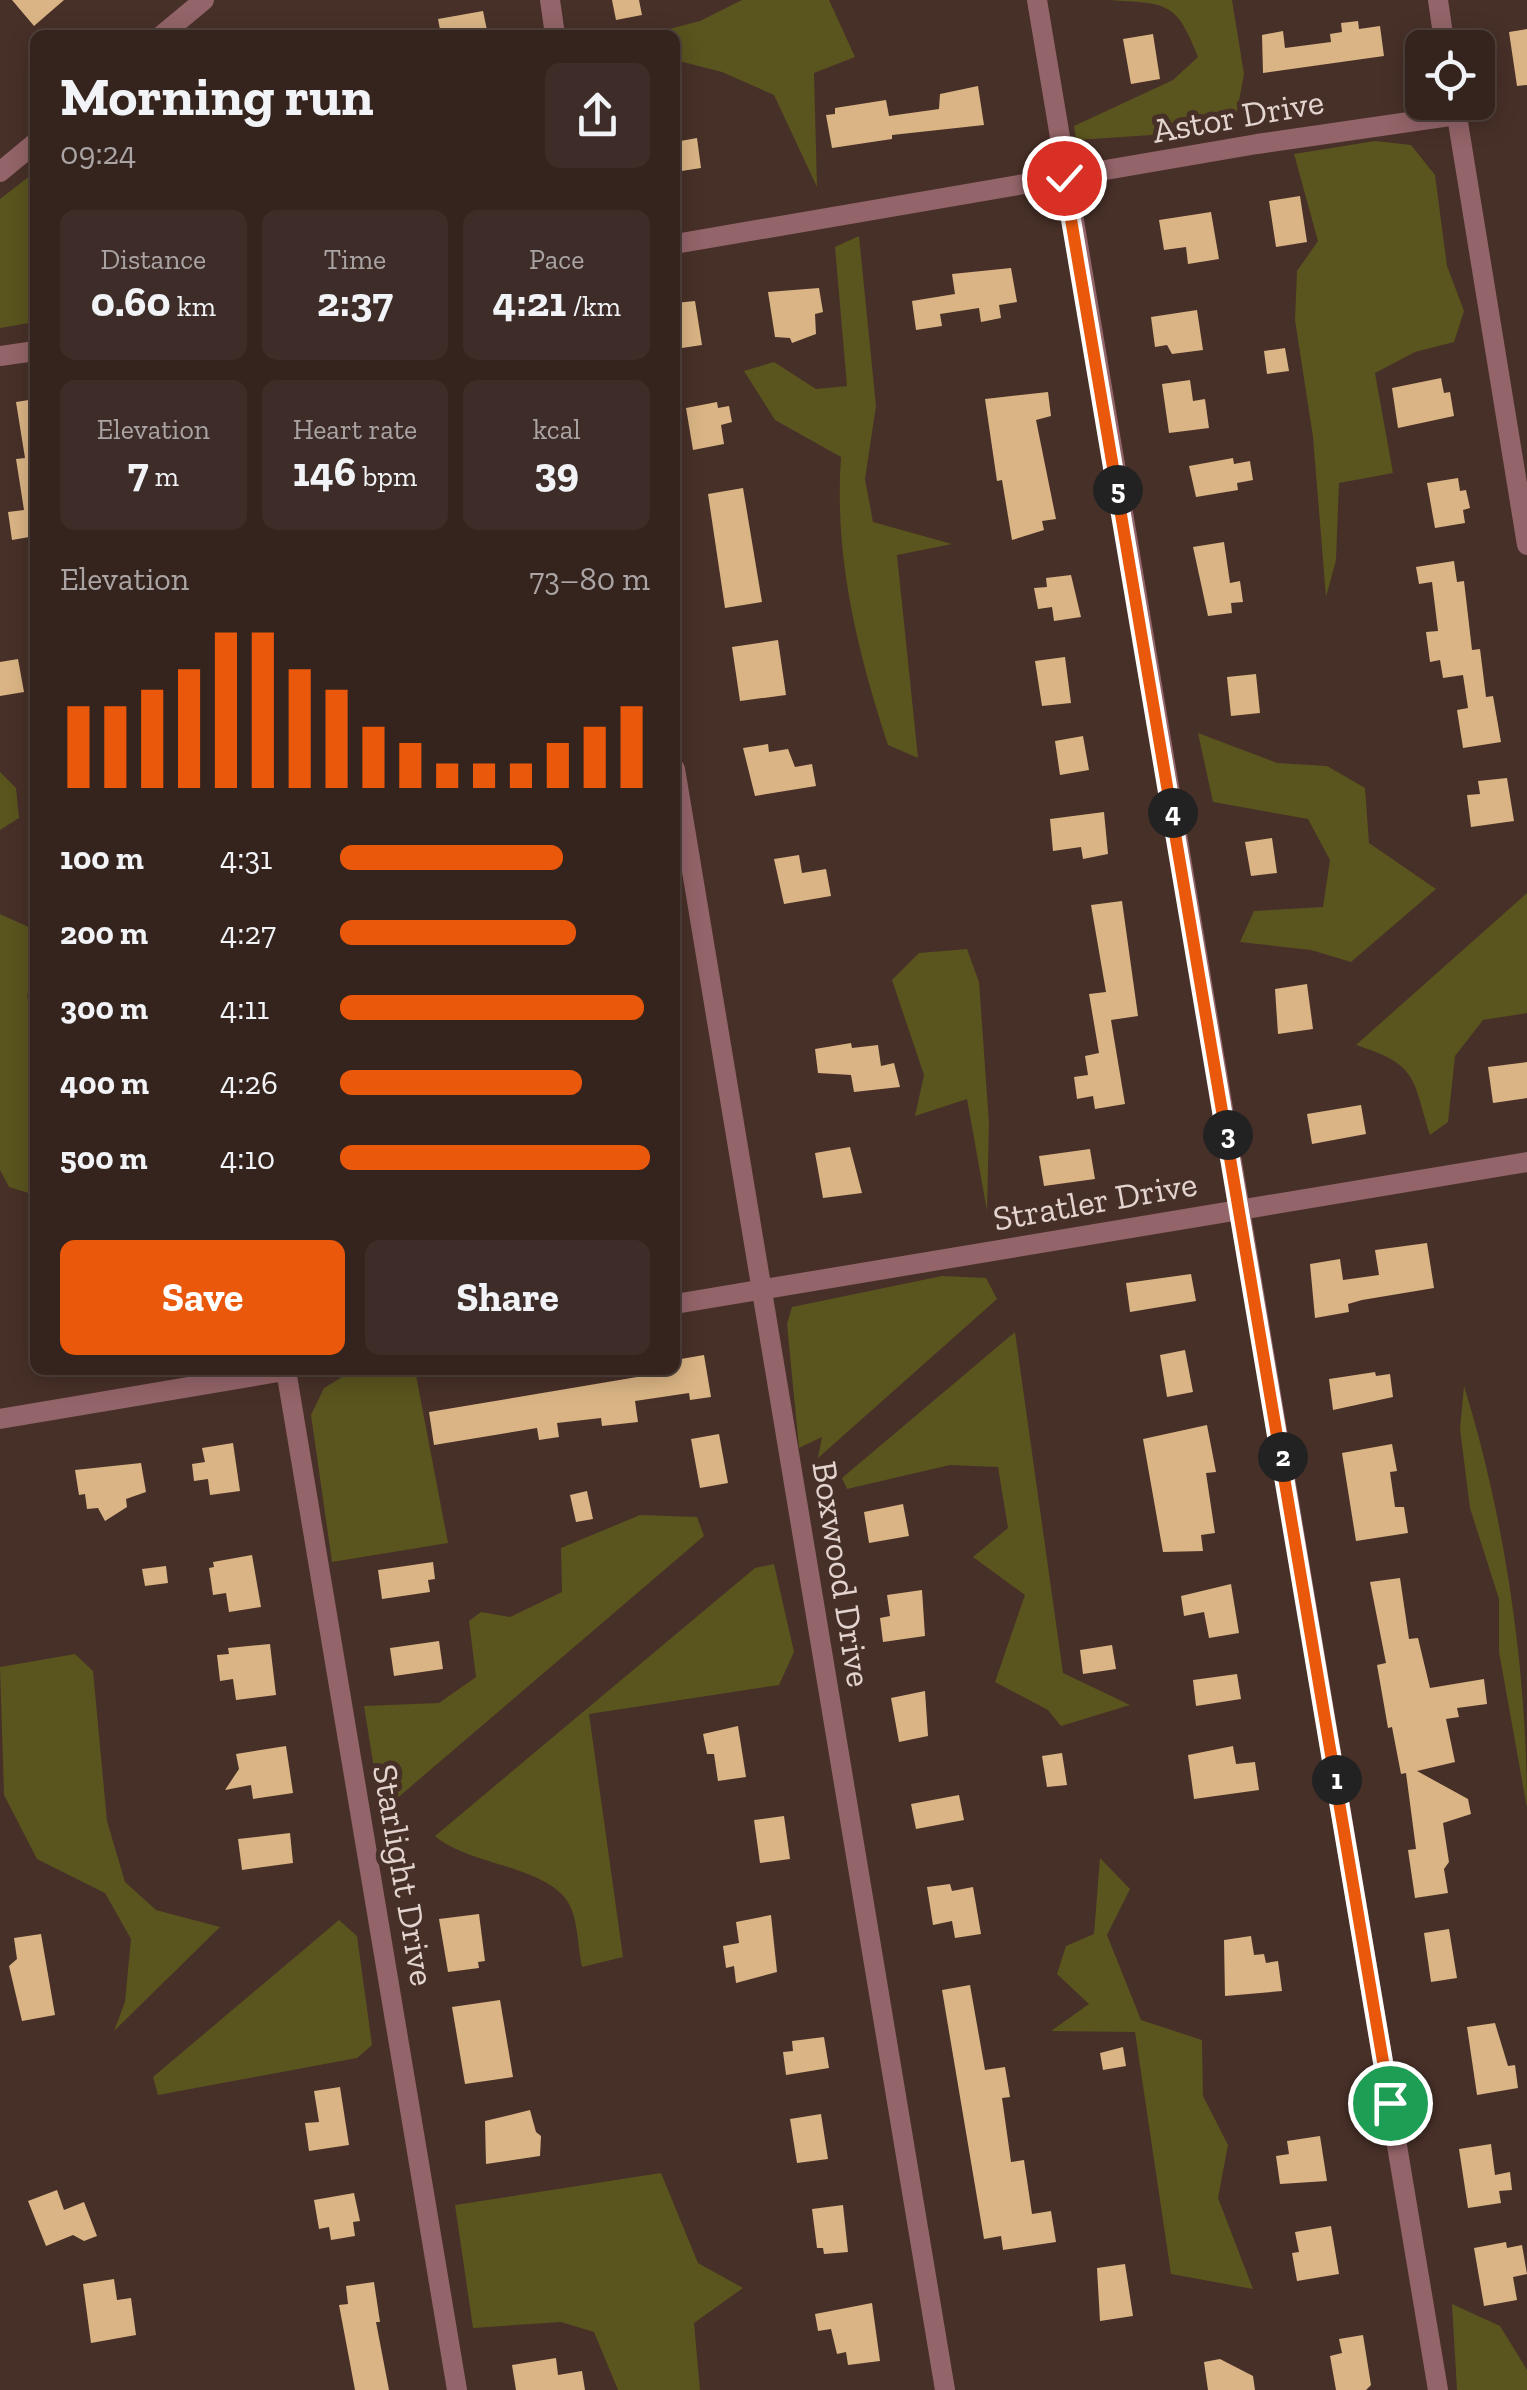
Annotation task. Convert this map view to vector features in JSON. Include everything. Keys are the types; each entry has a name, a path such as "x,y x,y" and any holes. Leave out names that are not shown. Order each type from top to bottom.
{"street":[{"path":"168,30 204,0"},
{"path":"550,0 554,30"},
{"path":"1037,0 1438,2390"},
{"path":"1438,0 1442,30"},
{"name":"Astor Drive","path":"680,243 1405,118"},
{"path":"1457,120 1527,545"},
{"path":"0,172 30,146"},
{"path":"0,356 30,352"},
{"name":"Boxwood Drive","path":"680,798 945,2390"},
{"name":"Stratler Drive","path":"680,1303 1527,1162"},
{"path":"0,1419 259,1375"},
{"name":"Starlight Drive","path":"289,1375 457,2390"}],"shaded area":[{"path":"742,0 829,0 855,57 814,73 817,187 774,95 722,72 680,61 680,30 665,30 700,21"},
{"path":"1108,0 1232,0 1244,74 1236,117 1182,133 1076,140 1074,126 1173,80 1198,57 1183,25 1167,9"},
{"path":"1375,141 1411,145 1435,175 1447,266 1464,311 1454,342 1415,352 1375,373 1393,473 1339,483 1336,560 1326,597 1313,437 1295,320 1297,271 1318,241 1294,154"},
{"path":"30,176 30,323 0,328 0,199"},
{"path":"859,236 876,406 865,479 873,522 952,544 897,555 918,758 888,745 867,674 845,567 841,457 775,420 744,371 774,362 816,389 847,386 835,247"},
{"path":"1198,733 1277,763 1327,766 1365,788 1369,843 1436,889 1351,962 1311,950 1240,942 1254,911 1323,907 1330,860 1308,819 1213,802"},
{"path":"0,772 16,788 19,818 0,830"},
{"path":"1527,893 1527,1013 1483,1020 1455,1056 1448,1122 1430,1135 1410,1076 1391,1059 1356,1045"},
{"path":"0,914 30,928 30,1193 9,1187 0,1170"},
{"path":"967,949 979,982 989,1123 987,1211 967,1099 915,1116 924,1075 892,980 919,953"},
{"path":"942,1276 986,1278 997,1299 818,1458 822,1437 799,1448 787,1324 792,1307"},
{"path":"1015,1332 1063,1673 1130,1705 1061,1726 1048,1710 995,1682 1025,1595 973,1557 1008,1528 998,1467 950,1465 847,1489 842,1478"},
{"path":"345,1375 416,1375 448,1543 332,1562 311,1415 324,1388"},
{"path":"1464,1386 1491,1488 1511,1595 1523,1702 1527,1808 1499,1652 1499,1599 1470,1508 1460,1429"},
{"path":"640,1515 697,1517 704,1536 381,1812 364,1706 439,1703 476,1677 469,1621 481,1612 510,1617 562,1592 561,1548"},
{"path":"774,1564 794,1652 779,1685 589,1714 623,1957 582,1967 572,1911 559,1891 526,1873 467,1854 435,1836 755,1568"},
{"path":"75,1654 93,1671 107,1821 125,1882 156,1910 220,1927 114,2031 125,2002 131,1939 105,1893 37,1859 4,1795 0,1667"},
{"path":"1100,1858 1130,1889 1107,1935 1141,2020 1202,2040 1203,2096 1228,2145 1218,2198 1253,2289 1171,2274 1135,2032 1051,2031 1089,2004 1057,1974 1066,1946 1094,1934"},
{"path":"339,1920 357,1936 372,2045 357,2058 158,2095 153,2077"},
{"path":"661,2173 698,2263 743,2288 694,2323 700,2390 618,2390 594,2332 561,2322 473,2328 455,2205"},
{"path":"1452,2304 1500,2326 1527,2370 1527,2390 1457,2390"}],"building":[{"path":"12,0 64,0 34,26"},
{"path":"612,0 639,0 642,15 616,20"},
{"path":"483,11 487,30 440,30 438,19"},
{"path":"1358,21 1359,29 1380,26 1384,56 1263,73 1262,35 1283,31 1285,48 1331,42 1330,34 1342,32 1341,23"},
{"path":"1527,29 1527,85 1517,86 1509,32"},
{"path":"1153,34 1160,79 1131,84 1123,39"},
{"path":"978,86 984,125 892,135 892,139 832,148 826,115 835,114 835,108 886,100 889,116 939,109 940,94"},
{"path":"697,138 701,168 680,171 680,141"},
{"path":"1300,196 1307,242 1276,247 1269,201"},
{"path":"1211,212 1219,259 1188,264 1186,247 1164,250 1159,220"},
{"path":"1011,268 1017,302 999,305 1001,318 981,322 979,308 940,314 942,326 916,330 912,301 955,294 952,274"},
{"path":"819,288 823,312 815,314 816,334 792,343 790,338 775,337 768,292"},
{"path":"695,301 702,345 680,348 680,302"},
{"path":"1197,310 1203,350 1172,354 1167,345 1155,347 1151,317"},
{"path":"1285,348 1289,371 1267,374 1264,351"},
{"path":"1441,378 1444,393 1450,392 1454,416 1398,428 1392,388"},
{"path":"1190,380 1193,401 1205,399 1209,428 1169,433 1162,384"},
{"path":"1048,392 1051,416 1036,420 1056,519 1042,521 1044,530 1012,540 1002,480 997,481 985,399"},
{"path":"30,400 30,537 12,540 8,512 24,510 16,459 25,458 16,402"},
{"path":"717,402 718,408 729,406 732,422 721,425 724,444 693,450 686,408"},
{"path":"1233,458 1234,464 1250,461 1253,480 1237,483 1238,490 1196,497 1189,466"},
{"path":"1458,478 1470,508 1463,510 1465,523 1435,528 1427,483"},
{"path":"743,488 762,602 725,608 708,494"},
{"path":"1224,542 1230,583 1240,581 1243,602 1231,603 1232,613 1208,616 1193,547"},
{"path":"1454,561 1457,582 1464,581 1472,650 1480,649 1486,697 1493,696 1501,742 1463,748 1457,710 1468,708 1463,675 1443,678 1440,660 1430,662 1426,632 1438,631 1432,582 1419,584 1416,567"},
{"path":"1071,575 1081,617 1054,621 1052,607 1038,609 1034,588 1047,587 1046,578"},
{"path":"778,640 786,695 740,701 732,647"},
{"path":"1065,657 1071,703 1042,706 1035,661"},
{"path":"18,659 24,692 0,696 0,662"},
{"path":"1256,674 1260,713 1231,716 1227,677"},
{"path":"1083,736 1089,770 1060,775 1055,741"},
{"path":"768,744 769,752 788,749 795,767 812,764 816,786 755,796 743,748"},
{"path":"1507,778 1514,821 1471,827 1467,795 1480,794 1478,781"},
{"path":"1104,812 1108,854 1083,859 1081,847 1053,851 1050,819"},
{"path":"1272,838 1277,873 1251,876 1245,842"},
{"path":"799,855 802,873 826,869 831,896 784,904 774,859"},
{"path":"1122,901 1138,1016 1111,1020 1125,1104 1095,1109 1093,1096 1077,1099 1074,1077 1088,1075 1085,1056 1099,1053 1089,994 1106,992 1091,905"},
{"path":"1307,984 1313,1029 1278,1034 1275,989"},
{"path":"851,1043 852,1048 878,1045 881,1066 894,1063 900,1087 854,1092 851,1075 818,1073 815,1049"},
{"path":"1527,1062 1527,1098 1493,1103 1488,1067"},
{"path":"1361,1105 1366,1134 1312,1144 1307,1114"},
{"path":"850,1147 862,1193 823,1198 815,1153"},
{"path":"1090,1149 1095,1179 1044,1186 1039,1156"},
{"path":"1427,1243 1434,1288 1362,1300 1348,1304 1349,1312 1315,1318 1310,1264 1340,1259 1343,1280 1379,1275 1375,1250"},
{"path":"1191,1274 1196,1301 1130,1312 1126,1283"},
{"path":"1185,1350 1193,1392 1167,1397 1160,1355"},
{"path":"704,1355 711,1397 690,1400 689,1393 635,1401 638,1422 602,1426 601,1418 557,1423 559,1437 539,1440 537,1428 434,1445 429,1412 649,1375 680,1375 680,1359"},
{"path":"1375,1372 1376,1376 1390,1374 1393,1397 1333,1410 1329,1379"},
{"path":"1207,1425 1216,1472 1206,1473 1215,1533 1201,1535 1203,1551 1163,1552 1143,1439"},
{"path":"719,1434 728,1483 700,1488 691,1439"},
{"path":"233,1443 240,1491 210,1495 208,1479 194,1481 192,1464 205,1462 202,1448"},
{"path":"1392,1444 1397,1471 1390,1472 1395,1507 1404,1507 1408,1533 1356,1541 1342,1453"},
{"path":"141,1463 146,1492 126,1499 127,1507 105,1521 98,1508 87,1509 85,1494 79,1495 75,1470"},
{"path":"587,1491 593,1519 576,1522 570,1495"},
{"path":"903,1504 909,1536 869,1543 864,1512"},
{"path":"252,1555 261,1607 229,1612 226,1593 213,1595 209,1568 214,1567 213,1562"},
{"path":"433,1562 435,1579 428,1580 430,1592 382,1599 378,1570"},
{"path":"166,1566 168,1583 145,1586 142,1569"},
{"path":"1400,1578 1409,1639 1418,1638 1430,1688 1484,1679 1487,1704 1457,1708 1459,1717 1446,1719 1455,1762 1417,1771 1468,1799 1471,1814 1443,1823 1449,1862 1444,1869 1448,1893 1415,1898 1408,1850 1416,1849 1406,1773 1401,1774 1392,1727 1388,1728 1377,1665 1386,1663 1370,1582"},
{"path":"1231,1584 1239,1633 1209,1638 1204,1612 1184,1616 1181,1596"},
{"path":"922,1590 925,1636 883,1642 880,1618 890,1616 887,1595"},
{"path":"439,1641 443,1669 394,1676 390,1648"},
{"path":"270,1644 276,1695 236,1700 233,1679 220,1681 217,1655 229,1654 228,1648"},
{"path":"1112,1645 1116,1669 1083,1674 1080,1650"},
{"path":"1237,1674 1241,1699 1196,1706 1193,1680"},
{"path":"925,1691 928,1736 899,1742 891,1698"},
{"path":"738,1726 746,1777 718,1781 714,1754 707,1754 703,1734"},
{"path":"286,1746 293,1793 253,1799 251,1785 225,1790 239,1769 236,1754"},
{"path":"1233,1746 1236,1764 1255,1762 1259,1790 1194,1799 1188,1755"},
{"path":"1062,1753 1067,1785 1047,1787 1042,1756"},
{"path":"959,1795 964,1820 916,1829 911,1804"},
{"path":"784,1816 790,1859 760,1863 754,1820"},
{"path":"290,1833 293,1863 242,1870 238,1839"},
{"path":"950,1884 952,1891 973,1887 981,1934 955,1938 952,1921 933,1925 927,1887"},
{"path":"479,1914 485,1961 478,1962 479,1968 448,1972 439,1919"},
{"path":"771,1915 777,1972 736,1983 734,1966 726,1968 723,1946 739,1943 736,1922"},
{"path":"1449,1929 1457,1978 1431,1982 1424,1933"},
{"path":"41,1934 55,2015 22,2021 9,1966 17,1959 14,1938"},
{"path":"1251,1936 1254,1955 1264,1954 1266,1963 1278,1961 1282,1991 1225,1996 1224,1940"},
{"path":"970,1985 985,2070 1005,2067 1010,2097 1002,2098 1011,2162 1024,2160 1032,2214 1051,2211 1056,2242 1003,2250 1001,2236 984,2239 942,1990"},
{"path":"500,2000 513,2077 465,2084 452,2007"},
{"path":"1495,2023 1508,2066 1515,2065 1518,2088 1477,2095 1467,2027"},
{"path":"824,2037 829,2068 786,2075 783,2052 793,2051 792,2041"},
{"path":"1123,2047 1126,2066 1103,2070 1100,2053"},
{"path":"340,2087 349,2145 309,2151 305,2123 319,2122 314,2091"},
{"path":"530,2110 536,2132 541,2136 540,2156 486,2164 485,2121"},
{"path":"821,2114 828,2159 797,2163 790,2119"},
{"path":"1320,2136 1327,2181 1280,2184 1276,2156 1289,2154 1287,2141"},
{"path":"1491,2144 1495,2175 1510,2172 1512,2190 1499,2191 1501,2203 1468,2208 1459,2149"},
{"path":"57,2190 64,2210 84,2202 97,2236 84,2241 73,2235 46,2246 28,2201"},
{"path":"354,2193 360,2221 353,2222 355,2236 331,2240 329,2227 319,2229 314,2200"},
{"path":"843,2205 848,2252 824,2254 823,2248 817,2248 812,2209"},
{"path":"1331,2226 1339,2274 1297,2281 1292,2253 1299,2252 1295,2232"},
{"path":"1506,2242 1507,2248 1522,2245 1527,2274 1513,2277 1517,2300 1484,2306 1474,2248"},
{"path":"1125,2264 1133,2316 1100,2321 1097,2268"},
{"path":"114,2279 117,2300 131,2298 136,2335 91,2343 83,2284"},
{"path":"374,2282 380,2322 376,2322 389,2390 355,2390 339,2305 348,2304 346,2286"},
{"path":"872,2303 880,2361 848,2365 846,2352 837,2354 831,2329 818,2331 815,2314"},
{"path":"1363,2335 1371,2385 1366,2390 1336,2390 1330,2356 1342,2353 1339,2339"},
{"path":"556,2358 558,2375 582,2371 585,2390 516,2390 512,2365"},
{"path":"1220,2359 1253,2376 1255,2390 1208,2390 1204,2362"}],"route":[{"path":"1064,178 1390,2103"}]}
